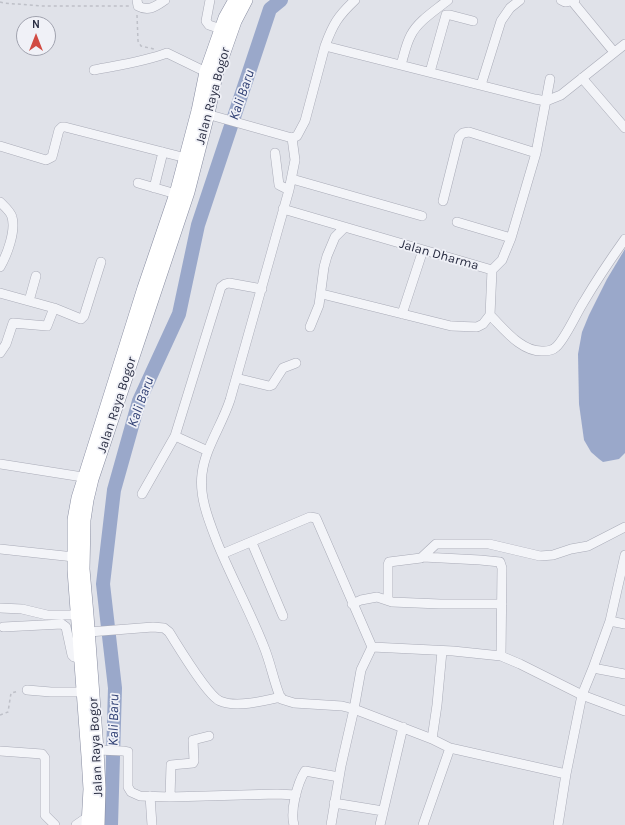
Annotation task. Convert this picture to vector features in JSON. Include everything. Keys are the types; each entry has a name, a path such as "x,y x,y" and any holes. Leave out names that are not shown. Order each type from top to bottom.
{"highway":[{"name":"Jalan Raya Bogor","path":"149,290 188,192 203,113 206,72 225,18 235,0"},
{"name":"Jalan Raya Bogor","path":"91,822 99,788 103,750 83,625 74,557 74,520 78,498 88,478 149,290 186,158 235,21 246,0"},
{"name":"Jalan Raya Bogor","path":"88,478 83,545 83,625 81,659 91,822"}],"street":[{"path":"135,3 143,9 150,9 165,0"},
{"path":"210,0 206,21 209,25 221,29"},
{"path":"203,113 292,138 297,136 305,121 325,46 332,26 340,14 355,0"},
{"path":"401,65 412,33 422,22 448,0"},
{"path":"481,85 501,21 510,8 520,0"},
{"path":"561,0 564,2 573,1 614,52"},
{"path":"430,72 446,15 473,21"},
{"path":"325,46 546,101 561,95 625,44"},
{"path":"94,70 129,64 167,53 206,72"},
{"path":"582,78 625,128"},
{"name":"Jalan Dharma","path":"283,209 492,270 502,260 511,238 536,153 550,79"},
{"path":"0,146 46,160 52,157 59,130 62,127 65,127 186,158"},
{"path":"444,201 459,137 463,133 469,132 536,153"},
{"path":"280,698 264,647 222,554 207,516 202,487 203,469 208,451 225,416 292,179 295,160 292,138"},
{"path":"154,188 163,152"},
{"path":"275,153 279,185 289,190"},
{"path":"292,179 422,216"},
{"path":"138,183 176,194"},
{"path":"0,202 12,216 13,226 7,255 0,267"},
{"path":"458,222 511,238"},
{"path":"310,327 320,305 323,274 327,256 335,237 345,227"},
{"path":"492,270 489,301 490,315 520,344 527,348 543,351 551,350 561,341 591,290 625,239"},
{"path":"402,314 423,250"},
{"path":"0,293 54,308 83,318 101,262"},
{"path":"29,301 36,276"},
{"path":"142,494 175,436 222,288 225,284 229,283 262,289"},
{"path":"322,294 459,327 480,326 490,315"},
{"path":"0,353 6,344 13,323 47,326 54,308"},
{"path":"236,378 269,386 272,385 283,368 296,363"},
{"path":"175,436 208,451"},
{"path":"0,464 88,478"},
{"path":"222,554 252,543 310,517 316,518 352,604 372,647"},
{"path":"423,557 434,544 444,543 488,544 502,546 536,556 553,555 592,545 625,527"},
{"path":"252,543 283,616"},
{"path":"0,549 74,557"},
{"path":"558,825 566,774 582,695 610,621 625,555"},
{"path":"388,600 389,562 423,557 500,562 502,568 501,656"},
{"path":"352,604 360,600 377,597 392,602 502,604"},
{"path":"0,608 22,609 83,625"},
{"path":"610,621 625,624"},
{"path":"4,627 59,623 115,629 153,627 166,629 206,688 221,702 247,704 280,698 294,702 342,706 403,727 450,748 566,774"},
{"path":"372,647 501,656 582,695 625,711"},
{"path":"331,825 339,777 361,670 372,647"},
{"path":"432,739 442,651"},
{"path":"593,668 625,674"},
{"path":"27,690 83,692"},
{"path":"380,825 403,727"},
{"path":"170,797 171,765 193,764 193,740 208,736"},
{"path":"423,825 450,748"},
{"path":"103,750 128,752 128,790 140,796 296,795"},
{"path":"0,751 42,754 44,756 44,815 55,825"},
{"path":"294,825 294,806 296,795 305,771 339,777"},
{"path":"150,796 152,825"},
{"path":"334,804 383,811"},
{"path":"76,825 91,822"}],"path":[{"path":"0,2 41,6 135,3"},
{"path":"137,10 138,41 141,46 167,53"},
{"path":"0,715 8,712 11,693 27,690"}],"water":[{"path":"625,249 625,453 619,459 603,462 591,452 584,440 579,404 578,354 582,332 589,315 607,279"}],"waterway":[{"name":"Kali Baru","path":"111,825 115,688 103,584 114,490 139,401 179,314 198,225 270,9 281,0"}]}
